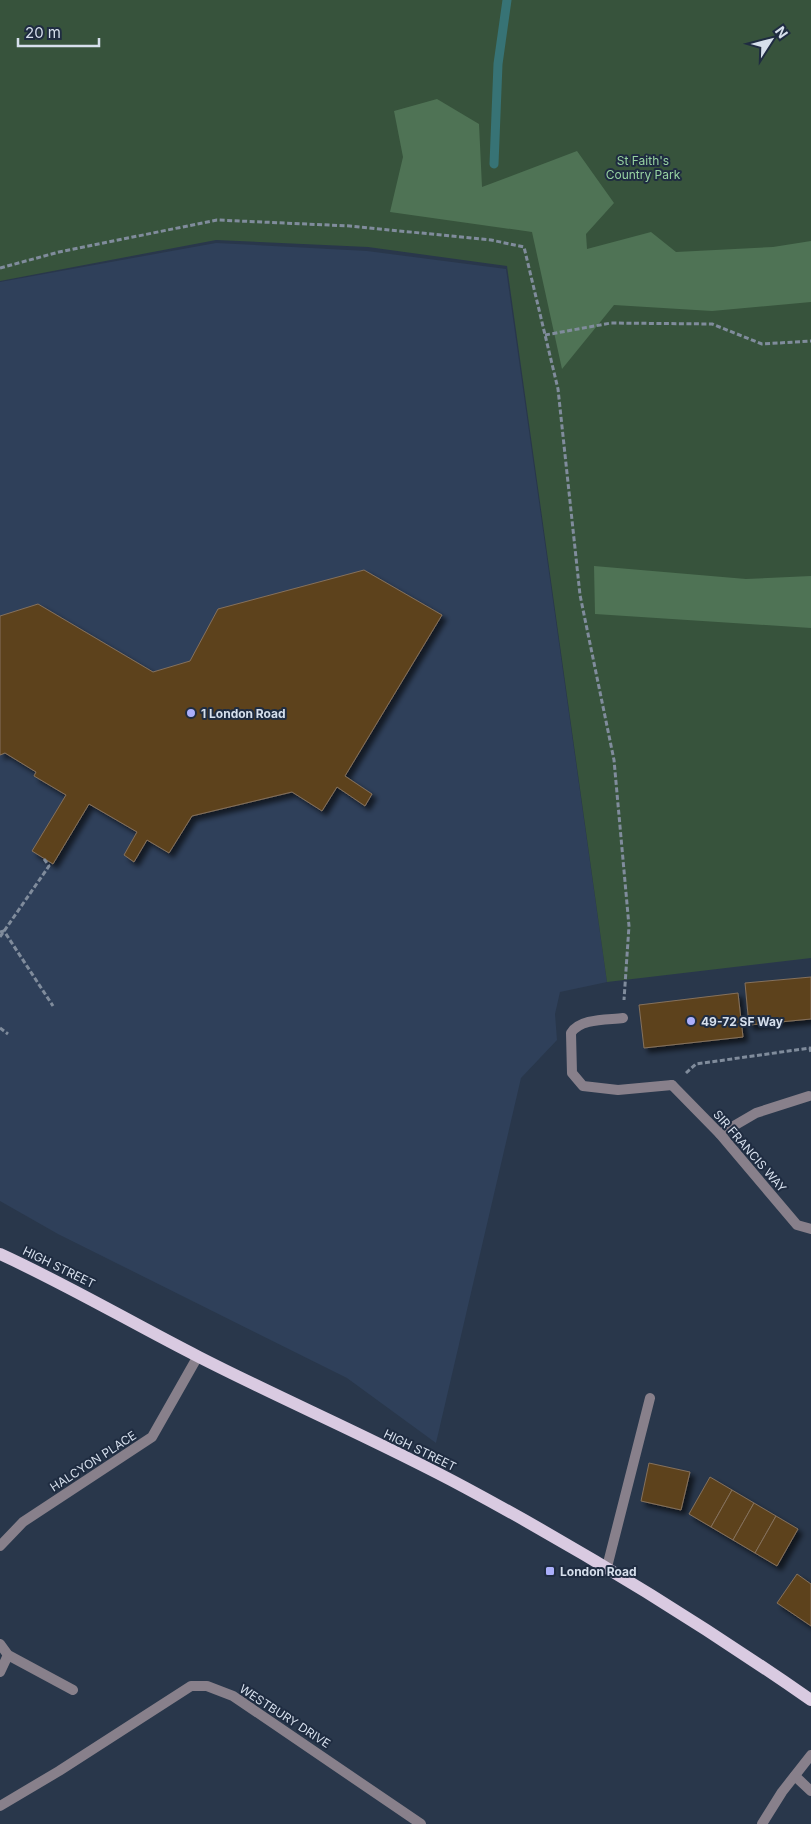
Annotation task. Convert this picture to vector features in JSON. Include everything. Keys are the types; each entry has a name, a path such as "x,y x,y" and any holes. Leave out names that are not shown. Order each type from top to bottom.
{"main road":[{"name":"HIGH STREET","path":"0,1254 59,1281 198,1356 465,1487 607,1567 709,1631 811,1700"}],"street":[{"path":"623,1018 589,1022 573,1028 570,1033 573,1075 583,1086 618,1090 672,1085"},
{"name":"SIR FRANCIS WAY","path":"672,1085 720,1134 797,1225 811,1229"},
{"path":"720,1134 756,1113 809,1096"},
{"name":"HALCYON PLACE","path":"0,1546 23,1522 152,1437 198,1356"},
{"path":"607,1567 650,1398"},
{"path":"0,1644 8,1655 73,1690"},
{"path":"0,1672 8,1655"},
{"name":"WESTBURY DRIVE","path":"0,1806 59,1772 191,1686 206,1686 233,1696 421,1824"},
{"path":"762,1824 811,1755"},
{"path":"795,1776 811,1791"}],"path":[{"path":"0,268 59,252 217,220 350,226 491,240 524,247 558,389 580,595 614,760 629,926 623,1018"},
{"path":"545,335 611,323 712,324 762,344 811,341"},
{"path":"0,937 2,931 49,866 44,859"},
{"path":"2,931 53,1006"},
{"path":"0,1028 8,1034"},
{"path":"672,1085 696,1064 810,1048 811,1053"}],"shaded area":[{"path":"216,243 367,251 506,269 607,982 560,992 555,1014 557,1040 521,1078 436,1443 347,1378 58,1234 0,1201 0,282"}],"green space":[{"name":"St Faith's Country Park","path":"0,0 811,0 811,958 607,982 507,266 368,247 216,240 0,281"},
{"path":"437,99 479,124 482,187 577,151 614,203 586,234 587,249 651,232 676,252 773,247 811,241 811,302 712,311 614,305 562,369 532,232 390,212 403,157 394,111"},
{"path":"594,566 746,579 811,576 811,628 595,614"}],"building":[{"name":"1 London Road","path":"364,570 442,615 345,776 372,794 365,806 337,787 322,811 292,792 192,816 169,853 147,840 134,862 124,855 137,832 89,804 53,864 32,851 66,795 34,776 36,772 5,753 0,755 0,616 38,604 153,672 190,661 218,609"},
{"name":"49-72 SF Way","path":"811,977 811,1019 749,1025 745,983"},
{"name":"49-72 SF Way","path":"738,993 743,1037 644,1048 639,1005"},
{"path":"649,1463 690,1472 681,1510 641,1501"},
{"path":"710,1477 732,1490 711,1527 689,1514"},
{"path":"732,1490 754,1503 733,1540 711,1527"},
{"path":"754,1503 776,1516 755,1553 733,1540"},
{"path":"776,1516 798,1529 777,1566 755,1553"},
{"path":"797,1574 811,1584 811,1626 777,1603"}],"waterway":[{"path":"494,164 498,64 507,0"}],"place":[{"name":"1 London Road","path":"191,713"},
{"name":"49-72 SF Way","path":"691,1021"},
{"name":"London Road","path":"550,1571"}]}
